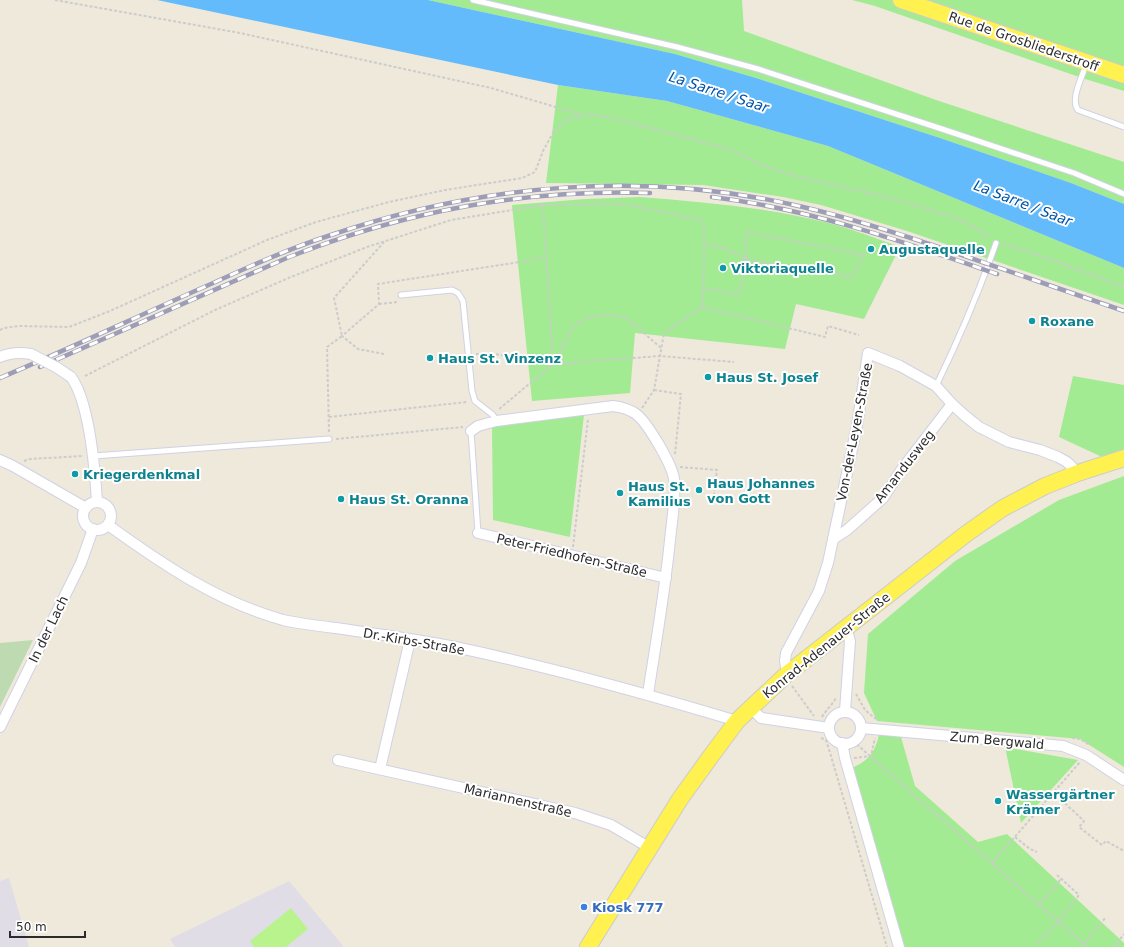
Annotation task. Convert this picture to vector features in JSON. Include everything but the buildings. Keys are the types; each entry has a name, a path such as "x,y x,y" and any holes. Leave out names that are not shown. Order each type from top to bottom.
{"main road":[{"name":"Rue de Grosbliederstroff","path":"901,0 1124,75"},
{"name":"Konrad-Adenauer-Straße","path":"588,947 680,799 737,721 753,710 789,680 846,627 966,534 1003,508 1045,486 1116,460"}],"street":[{"path":"0,357 10,353 22,352 31,354 71,377 77,385 89,431 95,467 97,502"},
{"name":"Von-der-Leyen-Straße","path":"789,680 785,661 786,653 819,591 828,563 857,426 868,353 900,366 936,386 952,404 979,426 994,435 1009,442 1040,450 1058,457 1067,462 1078,473"},
{"name":"Amandusweg","path":"833,539 847,530 883,498 902,469 952,404"},
{"path":"471,431 494,418 613,406 626,408 637,414"},
{"name":"Peter-Friedhofen-Straße","path":"637,414 649,429 673,467 674,478 674,498 666,578 648,694"},
{"path":"0,460 86,508"},
{"path":"97,502 104,504 110,510 111,517 108,525 103,529 93,529 88,526 84,520 86,508 90,504 97,502"},
{"name":"Dr.-Kirbs-Straße","path":"108,525 175,572 231,601 284,620 410,640 493,656 648,694 737,721"},
{"name":"In der Lach","path":"0,727 81,563 93,529"},
{"name":"Peter-Friedhofen-Straße","path":"478,533 666,578"},
{"path":"845,711 850,641 846,627"},
{"path":"380,769 410,640"},
{"path":"753,710 761,718 829,728"},
{"path":"845,711 850,712 858,718 861,728 859,735 853,741 842,743 834,740 829,728 833,716 845,711"},
{"name":"Zum Bergwald","path":"861,728 1063,746 1086,755 1124,780"},
{"path":"842,743 899,947"},
{"name":"Mariannenstraße","path":"338,760 591,817 611,825 650,848"}],"lane":[{"path":"474,0 677,47 758,69 1052,166 1124,194"},
{"path":"1087,62 1075,98 1075,106 1078,110 1124,128"},
{"path":"936,386 957,343 984,278 996,243"},
{"path":"401,296 452,290 458,293 463,301 472,391 475,401 494,418"},
{"path":"471,431 478,533"},
{"path":"92,456 329,440"}],"path":[{"path":"55,0 240,33 491,88 583,115"},
{"path":"0,330 19,326 69,327 110,311 267,240 316,222 396,200 445,190 522,178 535,172 543,151 554,130 566,120 590,114 655,129 731,150 759,164 795,176 895,199 956,218 981,231 996,243 1016,247 1124,287"},
{"path":"85,376 215,310 291,277 384,241 451,220 542,205 623,204 698,219 704,223 702,307"},
{"path":"542,205 553,364"},
{"path":"703,288 739,295 746,259 746,232 864,255 852,277 746,259 725,248 704,244"},
{"path":"384,241 334,298 342,336 358,349 384,354"},
{"path":"379,304 378,284 545,258"},
{"path":"401,296 401,302 379,304 342,336 326,347 329,440 462,426 471,431"},
{"path":"637,414 654,390 664,333 702,307 825,337 828,326 859,335"},
{"path":"494,418 553,364 573,327 586,318 614,315 628,319 662,348"},
{"path":"469,355 495,354 553,364 660,356 734,362"},
{"path":"654,390 681,394 673,467 717,470 713,502"},
{"path":"328,417 475,401"},
{"path":"572,556 589,409"},
{"path":"13,466 30,459 92,456"},
{"path":"789,680 817,719"},
{"path":"857,688 856,695 866,710 877,721"},
{"path":"820,719 826,710 833,704 837,694"},
{"path":"871,756 875,736"},
{"path":"820,737 826,740 887,947"},
{"path":"853,741 1087,947"},
{"path":"992,862 1086,755"},
{"path":"852,759 871,756"},
{"path":"1054,793 1084,821 1079,827 1102,845 1106,841 1124,851"},
{"path":"1015,836 1030,849 1037,852"},
{"path":"1038,942 1058,922 1079,894 1057,875"},
{"path":"1039,905 1061,879"},
{"path":"1084,944 1106,917"},
{"path":"1114,947 1124,934"}],"shaded area":[{"path":"9,878 29,947 0,947 0,881"},
{"path":"289,881 344,947 175,947 170,939"}],"green space":[{"path":"428,0 742,0 744,31 936,100 1124,162 1124,204 1071,183 940,138 756,78 675,54"},
{"path":"852,0 1124,0 1124,91 1082,78 875,6"},
{"path":"558,85 667,101 828,146 1124,268 1124,305 907,231 821,205 783,197 703,185 546,183"},
{"path":"640,197 779,212 844,227 900,247 864,319 796,304 785,349 635,333 630,393 532,401 512,205 585,199"},
{"path":"1073,376 1124,385 1124,452 1102,457 1059,437"},
{"path":"584,415 570,537 493,520 492,427"},
{"path":"1124,476 1124,767 1080,739 877,721 864,693 868,634 955,561 1059,500"},
{"path":"33,640 0,707 0,643"},
{"path":"879,734 901,737 915,786 978,842 1007,834 1124,943 1124,947 902,947 851,768 867,759 876,746"},
{"path":"1005,747 1078,760 1021,823"},
{"path":"291,908 308,929 286,947 254,947 250,941"}],"water":[{"name":"La Sarre / Saar","path":"157,0 428,0 675,54 756,78 940,138 1071,183 1124,204 1124,268 828,146 667,101 558,85"}],"railway":[{"path":"0,378 255,264 316,240 388,217 447,203 506,194 565,188 625,186 684,188 744,195 803,207 899,234 1124,311"},
{"path":"40,367 289,257 377,227 422,215 511,199 603,193 650,193"},
{"path":"712,197 749,202 821,218 927,250 997,274"}],"place":[{"name":"Augustaquelle","path":"871,249"},
{"name":"Viktoriaquelle","path":"723,268"},
{"name":"Roxane","path":"1032,321"},
{"name":"Haus St. Vinzenz","path":"430,358"},
{"name":"Haus St. Josef","path":"708,377"},
{"name":"Kriegerdenkmal","path":"75,474"},
{"name":"Haus Johannes von Gott","path":"699,490"},
{"name":"Haus St. Kamilius","path":"620,493"},
{"name":"Haus St. Oranna","path":"341,499"},
{"name":"Wassergärtner Krämer","path":"998,801"},
{"name":"Kiosk 777","path":"584,907"}]}
